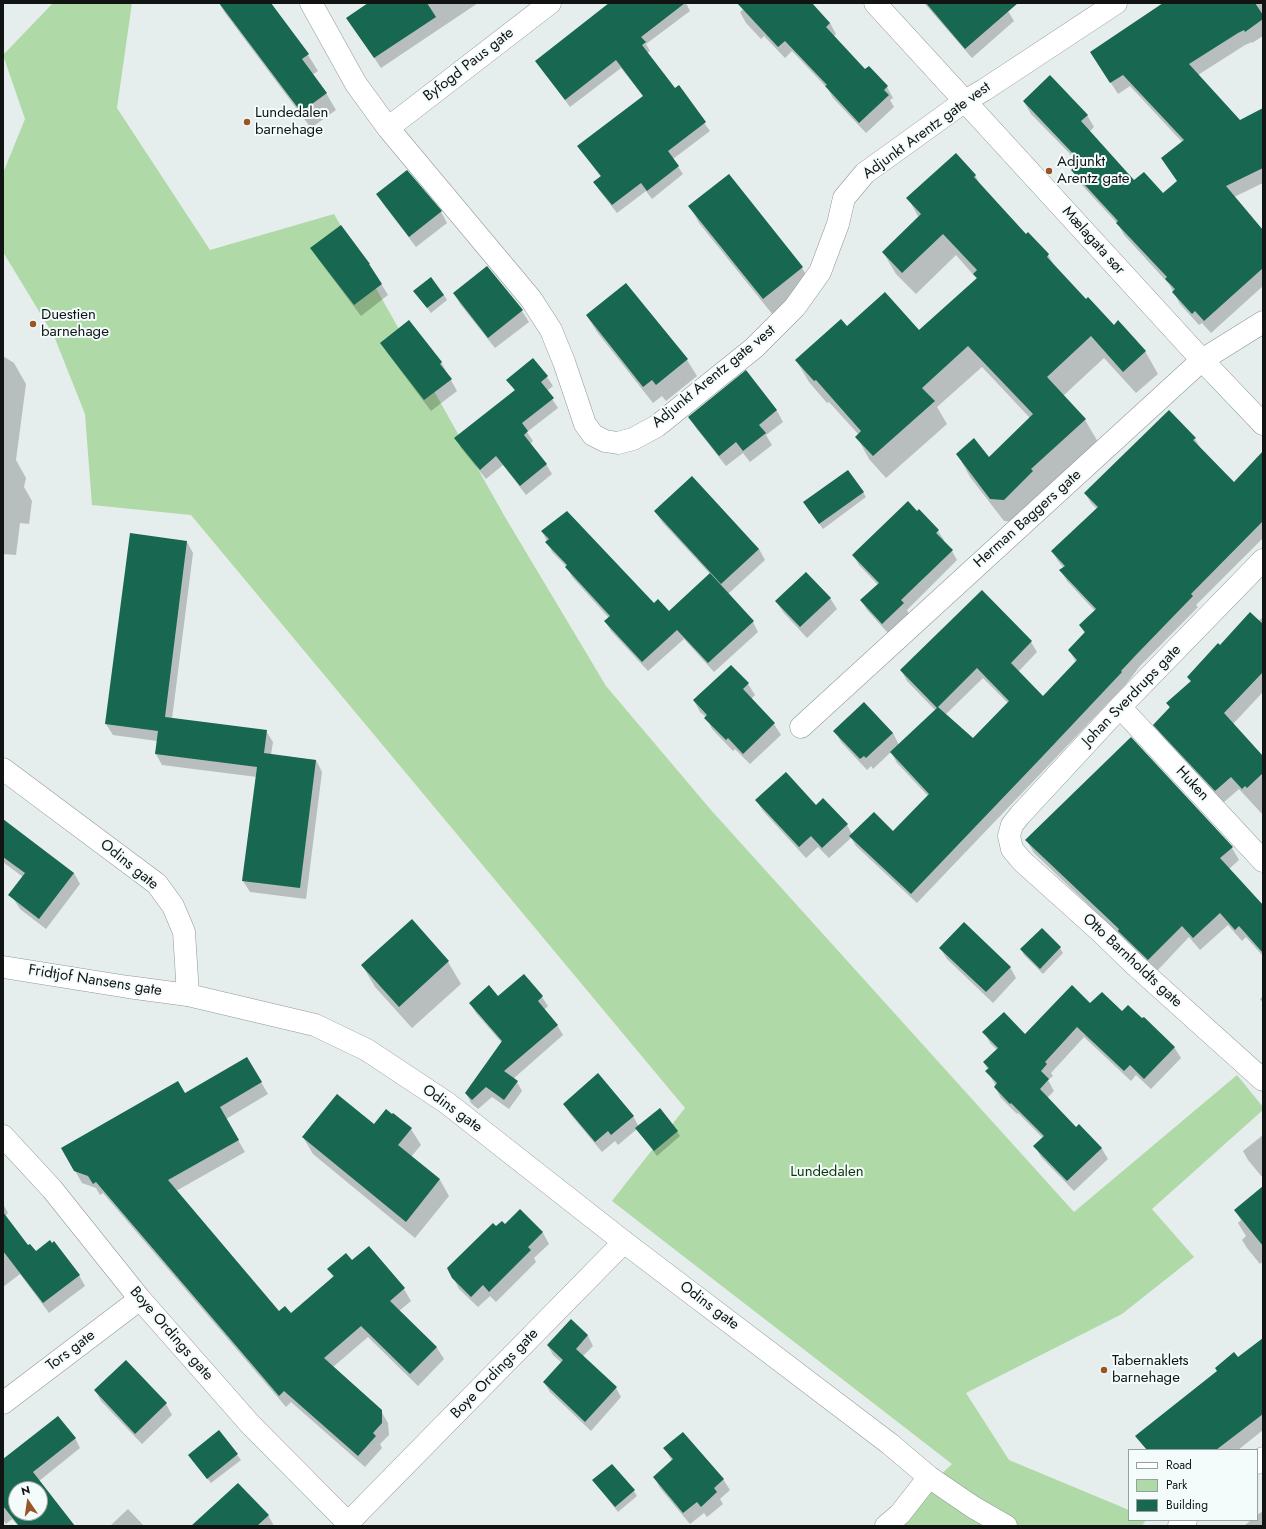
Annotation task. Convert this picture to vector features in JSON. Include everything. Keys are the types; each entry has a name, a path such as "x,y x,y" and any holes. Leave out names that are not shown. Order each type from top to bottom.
{"street":[{"path":"311,3 356,84 388,128"},
{"name":"Byfogd Paus gate","path":"388,128 550,3"},
{"name":"Mælagata sør","path":"875,3 1202,360 1263,424"},
{"name":"Adjunkt Arentz gate vest","path":"388,128 531,299 552,330 585,424 593,435 605,442 618,443 633,439 657,426 754,348 795,308 820,272 838,224 844,198 865,173 965,101 1116,3"},
{"name":"Herman Baggers gate","path":"801,727 1202,360 1263,322"},
{"name":"Johan Sverdrups gate","path":"1010,836 1012,825 1020,816 1120,707 1263,560"},
{"name":"Huken","path":"1120,707 1263,861"},
{"name":"Odins gate","path":"3,769 157,884 173,906 184,932 188,995 315,1025 367,1050 447,1103 624,1242 890,1444 929,1477 973,1507 1006,1526"},
{"name":"Otto Barnholdts gate","path":"1010,836 1012,848 1022,861 1101,932 1134,965 1263,1080"},
{"name":"Fridtjof Nansens gate","path":"3,967 188,995"},
{"name":"Boye Ordings gate","path":"3,1136 52,1189 140,1300 250,1424 347,1524 624,1242"},
{"name":"Tors gate","path":"3,1403 140,1300"},
{"path":"886,1526 900,1514 929,1477"}],"green space":[{"name":"Lundedalen","path":"53,3 132,3 117,108 210,250 334,214 505,517 606,686 711,810 1074,1212 1237,1075 1263,1107 1263,1110 1152,1209 1194,1257 1122,1314 966,1393 1009,1460 1128,1510 1128,1521 1145,1521 1142,1526 886,1526 952,1464 612,1201 685,1108 191,515 92,505 85,414 54,336 3,252 3,173 25,119 3,55"}],"building":[{"path":"219,3 271,3 309,54 302,59 327,93 301,112"},
{"path":"368,3 427,3 436,17 374,58 346,18"},
{"path":"609,3 685,3 641,37 646,42 642,45 675,88 679,85 706,122 668,151 679,166 647,191 641,183 612,205 593,182 601,176 577,146 643,96 616,60 565,100 535,61"},
{"path":"737,3 812,3 830,23 826,27 865,69 869,66 888,86 884,90 889,95 859,123 825,86 827,85 785,41 778,47"},
{"path":"926,3 1018,3 965,49"},
{"path":"1163,3 1255,3 1263,15 1263,19 1245,32 1244,30 1238,33 1189,64 1240,120 1263,108 1263,168 1226,186 1263,230 1263,268 1204,321 1195,311 1192,314 1172,292 1175,289 1165,279 1167,277 1116,223 1118,221 1071,170 1080,161 1023,101 1050,75 1088,115 1081,121 1134,180 1144,172 1163,193 1177,181 1161,158 1184,140 1123,75 1110,83 1090,52"},
{"path":"956,153 976,175 974,177 1026,234 1028,232 1049,254 1047,257 1086,299 1088,297 1114,325 1118,320 1146,351 1123,372 1091,336 1047,377 1086,419 1031,469 1033,471 1004,500 990,499 956,454 974,438 989,457 1033,414 968,346 922,388 935,401 873,456 855,437 861,431 816,380 814,381 795,360 841,319 847,326 885,292 919,330 977,278 973,274 977,270 943,234 902,273 882,252 921,214 906,198"},
{"path":"407,170 442,211 409,237 376,194"},
{"path":"729,174 803,267 763,299 688,206"},
{"path":"341,225 370,264 382,284 354,305 310,248"},
{"path":"487,266 523,310 488,338 453,293"},
{"path":"431,277 444,295 427,308 413,291"},
{"path":"626,283 688,359 656,385 652,380 643,387 586,315"},
{"path":"409,320 442,362 440,364 452,379 424,400 380,343"},
{"path":"533,358 548,376 541,382 554,398 522,423 528,431 524,435 547,464 520,486 496,456 480,470 454,438 515,390 506,380"},
{"path":"746,370 777,410 759,425 766,433 743,451 736,442 719,456 688,417"},
{"path":"1169,410 1196,438 1193,440 1234,482 1263,451 1263,521 1191,594 1193,596 911,894 849,836 874,812 893,831 929,794 890,752 937,708 900,670 982,590 1032,641 1011,663 1043,696 1077,660 1068,650 1085,632 1079,625 1096,609 1059,570 1065,566 1051,551 1098,507 1084,493","holes":["977,668 1009,701 973,738 938,707"]},
{"path":"848,470 864,492 819,524 803,502"},
{"path":"692,476 759,549 721,584 654,511"},
{"path":"908,501 917,511 919,509 939,530 936,533 953,550 901,600 904,603 882,624 860,600 879,583 852,555"},
{"path":"567,511 654,603 658,599 669,611 710,573 754,621 708,663 677,630 642,662 604,621 610,616 565,567 567,565 545,542 549,539 541,531"},
{"path":"130,533 187,541 165,717 267,730 264,753 316,760 300,888 242,881 257,767 155,754 158,731 105,724"},
{"path":"806,572 831,598 800,627 775,601"},
{"path":"1250,612 1263,624 1263,672 1224,713 1263,756 1263,773 1247,788 1245,786 1242,789 1231,777 1215,791 1153,725 1170,707 1166,703 1191,681 1187,677 1218,643 1220,645"},
{"path":"731,665 749,683 743,689 775,723 743,754 728,738 726,740 704,718 707,715 693,700"},
{"path":"864,702 893,733 866,758 864,756 860,759 833,731"},
{"path":"1131,737 1233,847 1220,858 1263,905 1263,953 1239,926 1235,930 1220,913 1193,938 1182,926 1148,960 1118,931 1119,929 1025,840"},
{"path":"786,772 816,805 823,798 848,824 822,848 811,836 799,847 755,800"},
{"path":"3,819 74,873 39,919 8,895 25,873 3,857"},
{"path":"412,919 449,961 399,1007 361,965"},
{"path":"964,922 1011,967 986,992 939,948"},
{"path":"1042,928 1061,947 1040,969 1020,949"},
{"path":"524,974 543,996 538,1001 558,1025 504,1071 518,1081 504,1100 486,1087 472,1100 465,1093 502,1041 469,1003 489,985 498,996"},
{"path":"1072,985 1090,1003 1102,992 1122,1011 1128,1005 1142,1018 1144,1017 1175,1047 1144,1079 1130,1065 1124,1071 1077,1027 1045,1062 1047,1064 1041,1071 1049,1079 1040,1089 1076,1127 1079,1124 1102,1148 1067,1181 1033,1146 1044,1136 994,1087 997,1083 985,1071 989,1068 983,1062 998,1048 982,1032 1004,1012 1025,1034"},
{"path":"247,1057 262,1082 220,1107 239,1140 168,1180 279,1311 285,1306 291,1313 334,1276 327,1269 328,1268 346,1253 352,1260 369,1246 405,1288 390,1301 437,1347 410,1374 361,1326 324,1358 382,1410 382,1423 373,1433 376,1436 358,1456 284,1391 279,1396 96,1182 93,1184 88,1176 74,1171 61,1148 178,1081 185,1093"},
{"path":"598,1073 634,1116 611,1135 608,1131 595,1142 563,1104"},
{"path":"337,1094 374,1124 386,1109 412,1128 398,1145 440,1179 406,1222 302,1137"},
{"path":"660,1108 678,1131 654,1151 635,1128"},
{"path":"1263,1186 1263,1246 1234,1210"},
{"path":"520,1209 543,1232 528,1247 531,1250 489,1292 483,1285 471,1297 452,1278 447,1268 493,1223 496,1226 502,1221 505,1224"},
{"path":"3,1212 28,1245 30,1244 36,1251 50,1240 52,1243 54,1241 80,1275 43,1303 3,1251"},
{"path":"571,1319 588,1335 576,1349 617,1387 585,1422 543,1382 563,1360 547,1345"},
{"path":"1263,1338 1263,1414 1217,1449 1146,1449 1135,1436 1217,1371 1215,1368 1234,1352 1238,1357"},
{"path":"126,1360 167,1403 135,1434 94,1390"},
{"path":"58,1416 76,1438 33,1472 40,1481 8,1481 8,1512 3,1506 3,1459"},
{"path":"219,1430 238,1454 207,1479 188,1455"},
{"path":"683,1432 724,1479 714,1488 717,1492 701,1507 697,1502 683,1513 653,1477 673,1459 663,1448"},
{"path":"612,1464 635,1490 615,1507 592,1480"},
{"path":"238,1483 269,1515 257,1526 191,1526"},
{"path":"48,1491 75,1526 19,1526 15,1521 48,1521"}],"place":[{"name":"Lundedalen barnehage","path":"247,122"},
{"name":"Adjunkt Arentz gate","path":"1049,171"},
{"name":"Duestien barnehage","path":"33,324"},
{"name":"Tabernaklets barnehage","path":"1104,1370"}]}
